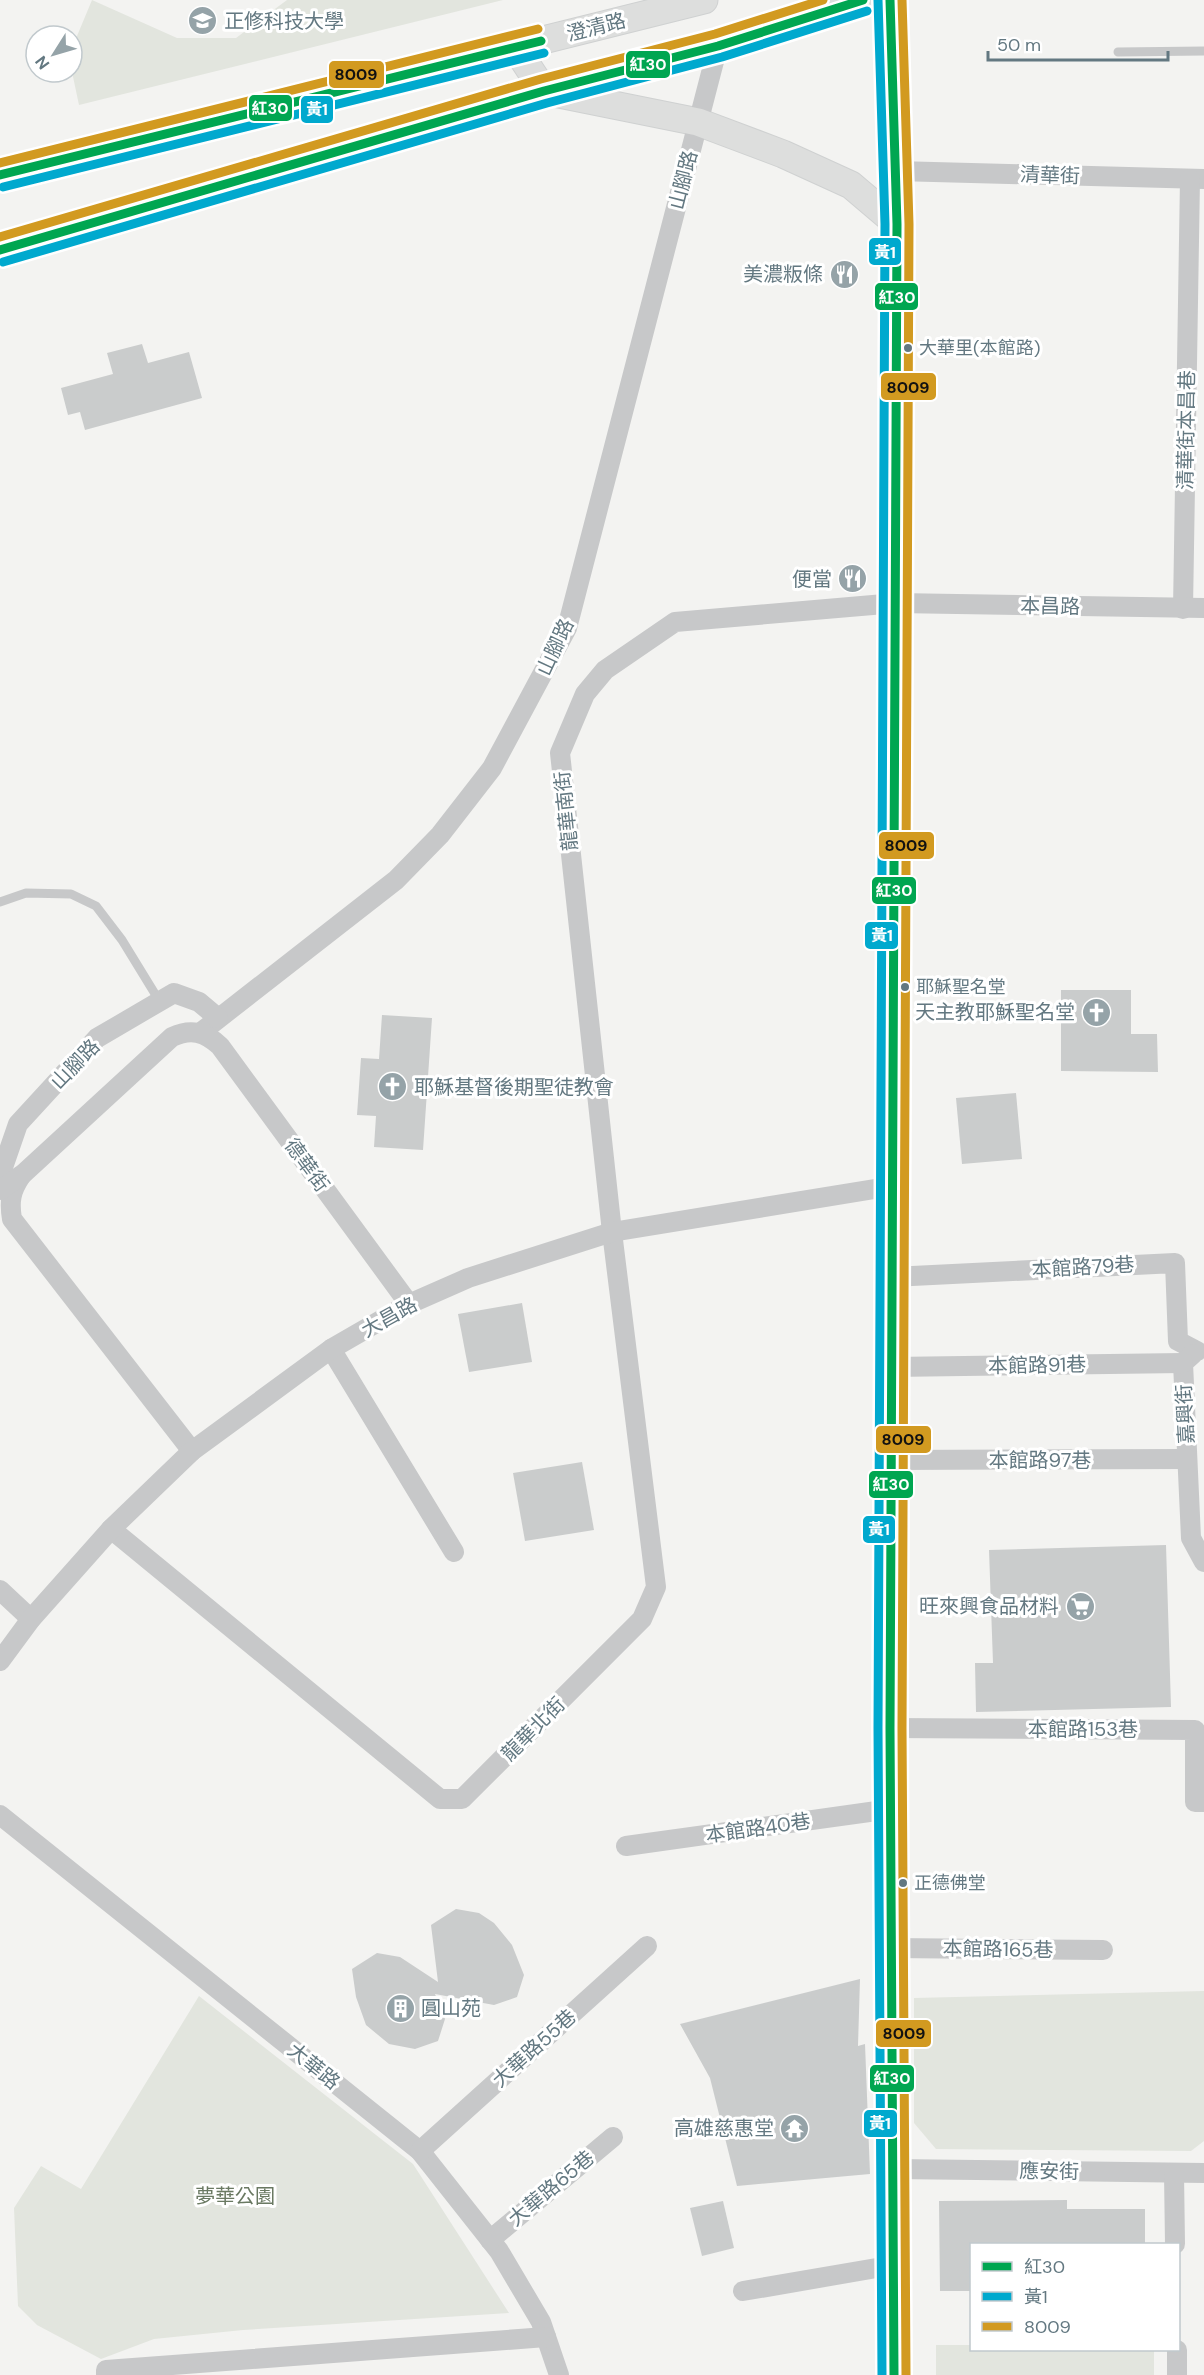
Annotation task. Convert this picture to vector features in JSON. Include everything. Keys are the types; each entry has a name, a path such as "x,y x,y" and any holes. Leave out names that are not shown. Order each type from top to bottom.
{"street":[{"name":"澄清路","path":"0,175 704,0"},
{"path":"0,250 544,91 718,46 862,0"},
{"path":"890,0 897,224 890,1728 894,2375"},
{"name":"山腳路","path":"200,1033 396,880 440,836 492,768 567,628 718,46"},
{"path":"515,47 544,91"},
{"name":"山腳路","path":"544,91 698,122 783,154 851,185 897,224"},
{"name":"清華街","path":"896,171 1197,179"},
{"name":"清華街本昌巷","path":"1183,609 1197,179"},
{"name":"本昌路","path":"896,603 1204,608"},
{"name":"龍華南街","path":"612,1232 560,753 585,694 605,670 675,622 757,613 896,603"},
{"name":"山腳路","path":"0,1176 18,1124 98,1038 174,993 199,1002 218,1018"},
{"path":"0,1190 23,1174 172,1037 184,1032 200,1033"},
{"name":"德華街","path":"200,1033 209,1036 220,1046 409,1304"},
{"path":"23,1174 14,1187 9,1201 12,1218 192,1451"},
{"name":"大昌路","path":"0,1661 32,1619 111,1529 192,1451 331,1350 409,1304 468,1278 612,1232 893,1186"},
{"name":"龍華北街","path":"111,1529 440,1799 462,1799 642,1619 656,1587 612,1232"},
{"name":"本館路79巷","path":"892,1277 1175,1263 1178,1341 1195,1353"},
{"path":"331,1350 454,1552"},
{"name":"本館路91巷","path":"892,1367 1195,1353"},
{"name":"嘉興街","path":"1195,1353 1187,1459 1191,1539 1204,1562"},
{"name":"本館路97巷","path":"892,1460 1187,1459"},
{"path":"0,1590 32,1619"},
{"name":"本館路153巷","path":"890,1728 1195,1730 1195,1802 1204,1802"},
{"name":"本館路40巷","path":"626,1846 891,1809"},
{"name":"大華路","path":"0,1815 420,2151 499,2251 541,2322 559,2375"},
{"name":"大華路55巷","path":"420,2151 647,1946"},
{"name":"本館路165巷","path":"892,1948 1103,1950"},
{"name":"大華路65巷","path":"490,2240 613,2137"},
{"name":"應安街","path":"894,2169 1204,2173"},
{"path":"1174,2173 1175,2243"},
{"path":"743,2291 894,2265"},
{"path":"106,2375 106,2370 546,2337"},
{"path":"1177,2351 1177,2375"}],"lane":[{"path":"1118,52 1204,51"},
{"path":"0,902 26,893 71,894 96,906 122,940 160,1002"}],"green space":[{"path":"92,0 177,38 236,38 287,0 503,0 79,105 75,84 84,84 84,24 82,24"},
{"path":"1204,1991 1204,2141 1191,2151 936,2149 914,2123 914,1998"},
{"name":"夢華公園","path":"199,1996 413,2164 509,2313 243,2330 154,2339 101,2359 37,2325 18,2306 14,2208 41,2166 81,2189"},
{"path":"936,2345 970,2345 970,2351 1154,2351 1154,2375 936,2375"}],"building":[{"path":"142,344 148,363 189,352 202,398 85,430 80,412 68,415 61,388 113,374 107,353"},
{"name":"天主教耶穌聖名堂","path":"1061,990 1131,990 1131,1034 1157,1034 1158,1072 1061,1071"},
{"name":"耶穌基督後期聖徒教會","path":"382,1015 432,1018 423,1150 374,1147 376,1116 357,1115 361,1058 379,1059"},
{"path":"1016,1093 1022,1159 962,1164 956,1098"},
{"path":"522,1303 532,1362 469,1372 458,1314"},
{"path":"582,1462 594,1530 525,1541 513,1473"},
{"name":"旺來興食品材料","path":"1166,1545 1171,1707 976,1712 975,1663 993,1663 989,1550"},
{"path":"456,1909 479,1913 494,1923 512,1945 524,1975 517,1997 494,2005 435,1994 445,2019 438,2041 415,2049 389,2044 366,2025 356,1997 352,1969 377,1953 400,1957 438,1982 431,1925"},
{"name":"高雄慈惠堂","path":"860,1979 858,2046 865,2044 870,2174 737,2186 710,2078 680,2024"},
{"path":"1067,2200 1067,2209 1145,2209 1145,2243 970,2243 970,2291 940,2291 939,2201"},
{"path":"723,2201 734,2248 702,2256 690,2208"}],"transit line":[{"name":"8009","path":"0,237 541,79 715,34 823,0"},
{"name":"紅30","path":"0,250 544,91 718,46 863,0"},
{"name":"黃1","path":"878,0 885,224 878,1728 882,2375"},
{"name":"紅30","path":"890,0 897,224 890,1728 894,2375"},
{"name":"8009","path":"902,0 909,224 902,1728 906,2375"},
{"name":"黃1","path":"3,262 547,103 722,57 867,11"},
{"name":"8009","path":"0,163 538,29"},
{"name":"紅30","path":"0,175 541,41"},
{"name":"黃1","path":"3,187 544,53"}],"place":[{"name":"正修科技大學","path":"203,21"},
{"name":"美濃粄條","path":"844,274"},
{"name":"大華里(本館路)","path":"908,348"},
{"name":"便當","path":"853,579"},
{"name":"耶穌聖名堂","path":"905,987"},
{"name":"天主教耶穌聖名堂","path":"1096,1012"},
{"name":"耶穌基督後期聖徒教會","path":"393,1087"},
{"name":"旺來興食品材料","path":"1080,1606"},
{"name":"正德佛堂","path":"903,1883"},
{"name":"圓山苑","path":"400,2008"},
{"name":"高雄慈惠堂","path":"795,2128"}]}
